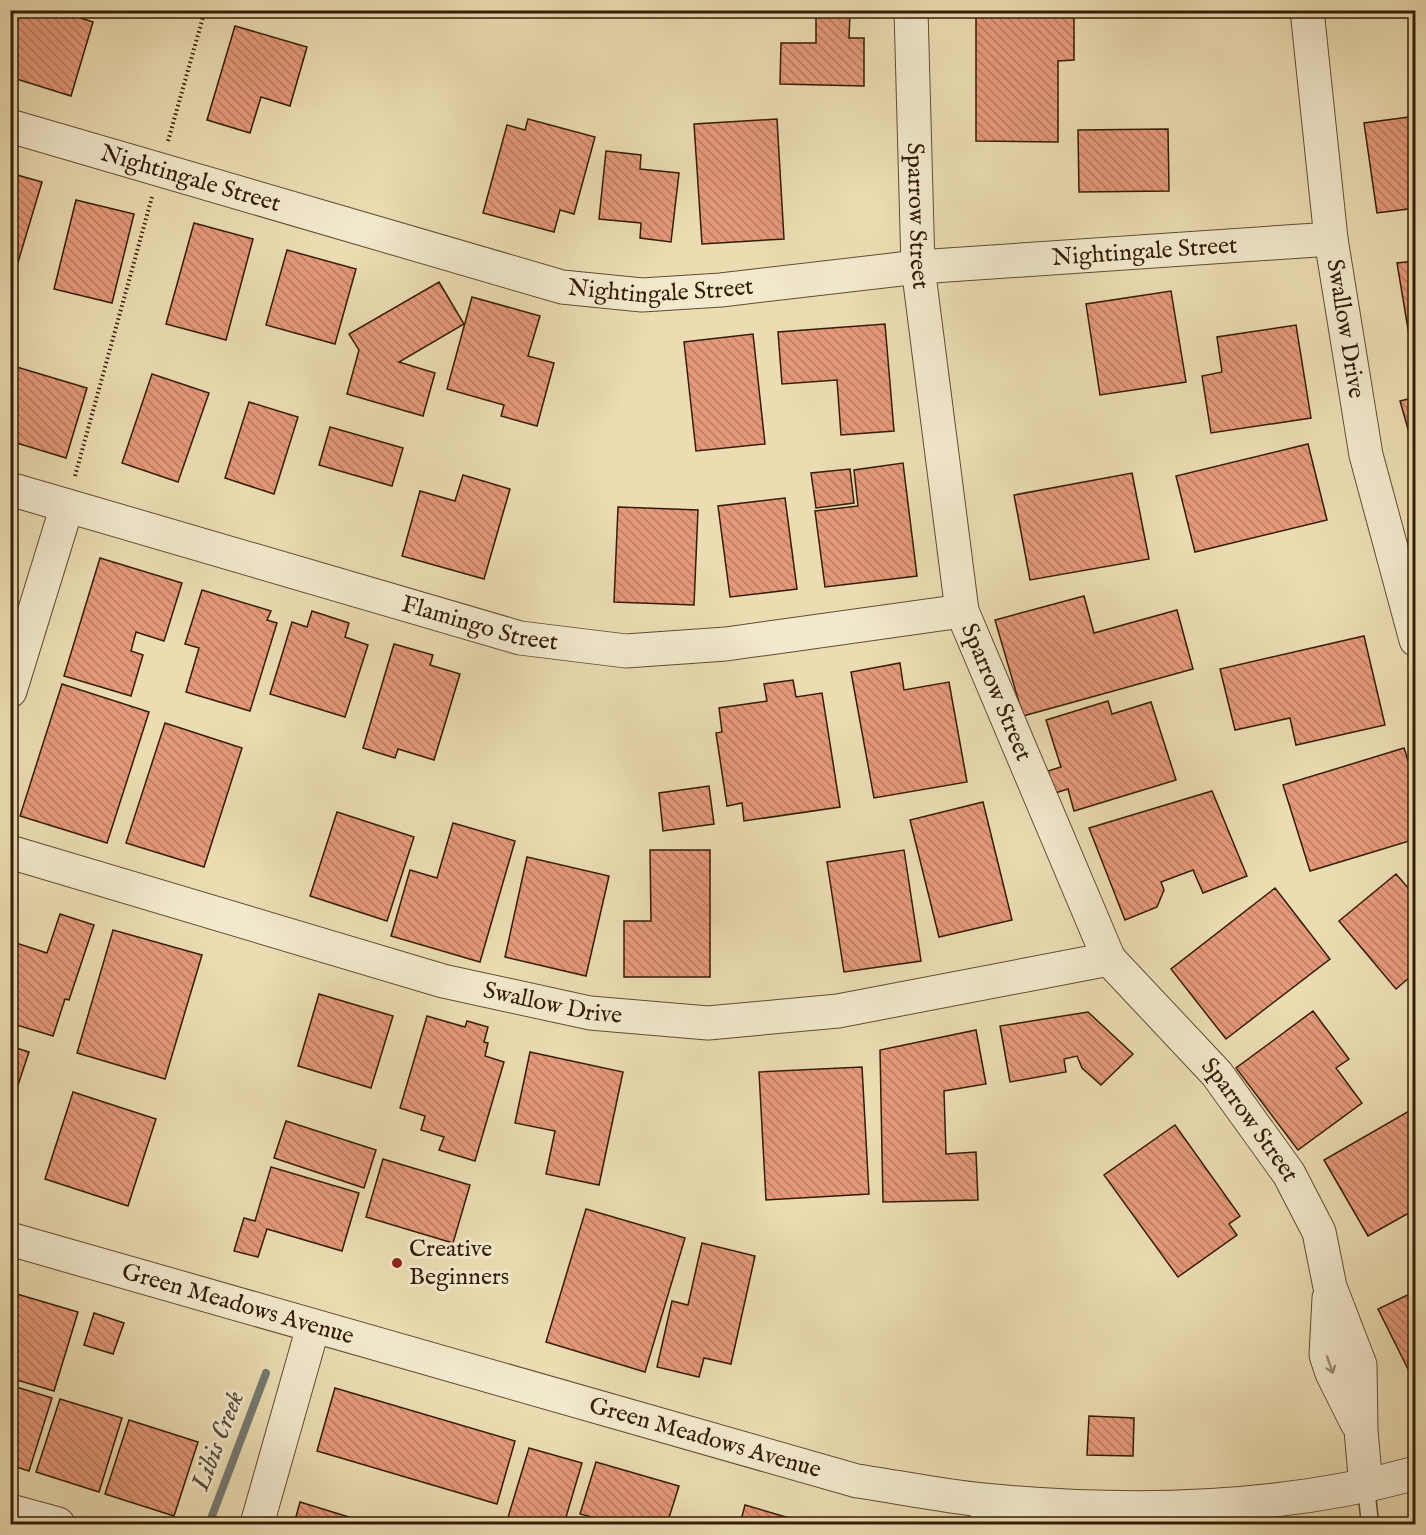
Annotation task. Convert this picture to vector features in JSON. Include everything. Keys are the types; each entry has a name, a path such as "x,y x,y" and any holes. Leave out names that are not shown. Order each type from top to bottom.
{"street":[{"name":"Sparrow Street","path":"912,10 918,267 962,611 1109,959 1217,1074 1289,1174 1319,1232 1330,1287 1326,1355 1332,1373 1361,1430 1366,1487"},
{"name":"Swallow Drive","path":"1307,10 1331,239 1366,455 1416,640"},
{"name":"Nightingale Street","path":"10,126 562,286 642,295 721,290 918,267 1331,239"},
{"name":"Flamingo Street","path":"10,489 520,638 626,651 726,644 962,611"},
{"path":"10,691 67,506"},
{"name":"Swallow Drive","path":"10,852 443,981 591,1013 708,1023 838,1011 1109,959"},
{"name":"Green Meadows Avenue","path":"10,1239 857,1481 980,1512 1156,1517 1366,1487 1416,1473"},
{"path":"257,1524 313,1327"},
{"path":"10,1511 58,1524"}],"lane":[{"path":"1366,1487 1370,1524"}],"path":[{"path":"67,506 205,10"}],"building":[{"path":"10,10 57,10 93,22 71,96 10,77"},
{"path":"816,10 875,10 875,13 850,13 849,38 864,38 864,86 780,84 781,43 816,43"},
{"path":"976,10 1074,10 1074,60 1058,61 1058,142 976,141"},
{"path":"235,26 307,47 290,106 261,97 250,133 207,120"},
{"path":"1416,116 1416,208 1377,213 1364,123"},
{"path":"528,119 595,137 574,214 560,210 554,232 483,213 507,125 525,130"},
{"path":"777,119 784,239 702,244 694,124"},
{"path":"1168,129 1169,191 1079,192 1078,130"},
{"path":"606,151 641,155 640,169 679,173 671,242 640,238 641,223 599,219"},
{"path":"10,173 42,182 10,289"},
{"path":"76,200 134,214 112,303 54,289"},
{"path":"194,223 253,239 226,340 166,324"},
{"path":"287,250 356,269 335,344 266,325"},
{"path":"1416,261 1416,340 1410,341 1397,263"},
{"path":"439,282 464,324 399,362 435,373 423,416 347,394 359,350 349,334"},
{"path":"1171,291 1186,382 1100,395 1086,304"},
{"path":"472,297 540,316 528,356 554,363 537,426 501,416 504,405 447,389"},
{"path":"885,324 894,431 841,435 837,380 782,384 778,332"},
{"path":"1296,325 1311,418 1211,433 1202,376 1222,372 1217,337"},
{"path":"753,334 765,444 696,451 684,342"},
{"path":"10,365 87,388 66,458 10,441"},
{"path":"152,374 209,393 178,482 122,463"},
{"path":"1416,397 1416,457 1400,401"},
{"path":"249,402 298,417 274,494 225,478"},
{"path":"330,427 403,448 392,486 319,465"},
{"path":"1308,444 1327,520 1195,552 1176,476"},
{"path":"903,463 917,576 825,587 815,511 858,506 854,470"},
{"path":"850,469 854,503 816,508 811,473"},
{"path":"1132,473 1149,559 1030,580 1014,495"},
{"path":"463,475 510,489 484,579 402,556 420,491 455,501"},
{"path":"785,498 797,589 730,597 718,506"},
{"path":"618,507 698,510 694,605 614,602"},
{"path":"100,558 182,583 164,641 136,632 131,651 143,655 131,696 64,676"},
{"path":"202,590 271,611 267,620 277,623 250,711 186,692 199,648 185,644"},
{"path":"1084,596 1094,633 1177,610 1193,669 1023,716 995,620"},
{"path":"312,611 349,623 345,637 368,645 345,717 270,694 292,622 307,627"},
{"path":"1364,636 1385,725 1296,745 1290,718 1235,730 1220,669"},
{"path":"394,644 433,655 430,665 460,674 434,760 398,749 395,758 363,748"},
{"path":"900,663 904,690 949,682 967,782 874,798 851,672"},
{"path":"793,680 796,697 822,693 840,807 744,821 742,803 727,806 716,733 722,732 719,708 767,701 764,684"},
{"path":"62,684 149,712 107,843 20,816"},
{"path":"1108,701 1112,714 1151,702 1176,780 1074,811 1068,789 1055,793 1048,771 1061,767 1046,720"},
{"path":"165,723 242,748 204,867 126,843"},
{"path":"1404,748 1416,784 1416,839 1310,871 1283,785"},
{"path":"709,786 714,824 663,831 659,793"},
{"path":"1212,791 1247,876 1203,893 1193,870 1161,882 1164,890 1157,907 1125,920 1089,828"},
{"path":"983,802 1012,920 939,937 910,820"},
{"path":"337,812 414,837 387,921 310,896"},
{"path":"453,823 515,841 480,962 391,936 410,870 437,878"},
{"path":"650,850 710,850 710,977 624,977 624,921 651,921"},
{"path":"904,850 921,961 844,972 827,862"},
{"path":"527,857 609,876 586,976 505,957"},
{"path":"1396,874 1416,897 1416,972 1396,989 1339,921"},
{"path":"1275,888 1330,959 1226,1039 1171,969"},
{"path":"60,914 94,925 69,1000 65,999 53,1036 10,1023 10,941 47,953"},
{"path":"113,930 202,955 165,1079 77,1053"},
{"path":"319,994 393,1016 371,1088 298,1066"},
{"path":"1313,1011 1349,1059 1336,1068 1362,1103 1298,1150 1236,1068"},
{"path":"1088,1012 1133,1054 1101,1085 1082,1068 1077,1056 1064,1059 1066,1072 1010,1082 1000,1026"},
{"path":"427,1016 465,1027 467,1021 488,1027 484,1042 488,1043 485,1056 504,1062 475,1161 439,1150 444,1137 421,1130 425,1116 400,1108"},
{"path":"976,1030 986,1084 944,1091 946,1154 976,1152 978,1200 883,1202 880,1050"},
{"path":"10,1046 29,1052 10,1109"},
{"path":"530,1052 623,1072 599,1185 546,1174 555,1131 515,1123"},
{"path":"862,1067 869,1194 766,1200 759,1072"},
{"path":"73,1092 156,1119 128,1206 45,1179"},
{"path":"1416,1107 1416,1209 1368,1236 1324,1160"},
{"path":"286,1121 376,1150 364,1188 274,1158"},
{"path":"1175,1125 1240,1216 1229,1224 1237,1235 1178,1277 1104,1175"},
{"path":"383,1159 470,1185 453,1243 366,1217"},
{"path":"271,1167 359,1193 342,1251 267,1229 258,1257 234,1251 244,1218 255,1221"},
{"path":"586,1209 685,1238 645,1372 546,1342"},
{"path":"702,1243 755,1256 731,1364 704,1358 699,1377 657,1367 672,1301 688,1305"},
{"path":"1416,1291 1416,1385 1378,1309"},
{"path":"10,1292 78,1312 54,1391 10,1378"},
{"path":"94,1313 124,1323 113,1354 84,1345"},
{"path":"10,1385 52,1398 29,1471 10,1465"},
{"path":"335,1388 515,1441 497,1504 317,1451"},
{"path":"60,1399 122,1418 99,1492 36,1472"},
{"path":"1089,1416 1134,1418 1133,1456 1087,1455"},
{"path":"129,1420 198,1442 174,1516 105,1494"},
{"path":"529,1448 582,1463 564,1524 506,1524"},
{"path":"596,1462 679,1486 667,1524 618,1524 580,1514"},
{"path":"300,1502 365,1522 364,1524 294,1524"},
{"path":"745,1505 810,1524 740,1524"}],"waterway":[{"name":"Libis Creek","path":"209,1524 266,1373"}],"place":[{"name":"Creative Beginners","path":"397,1263"}]}
